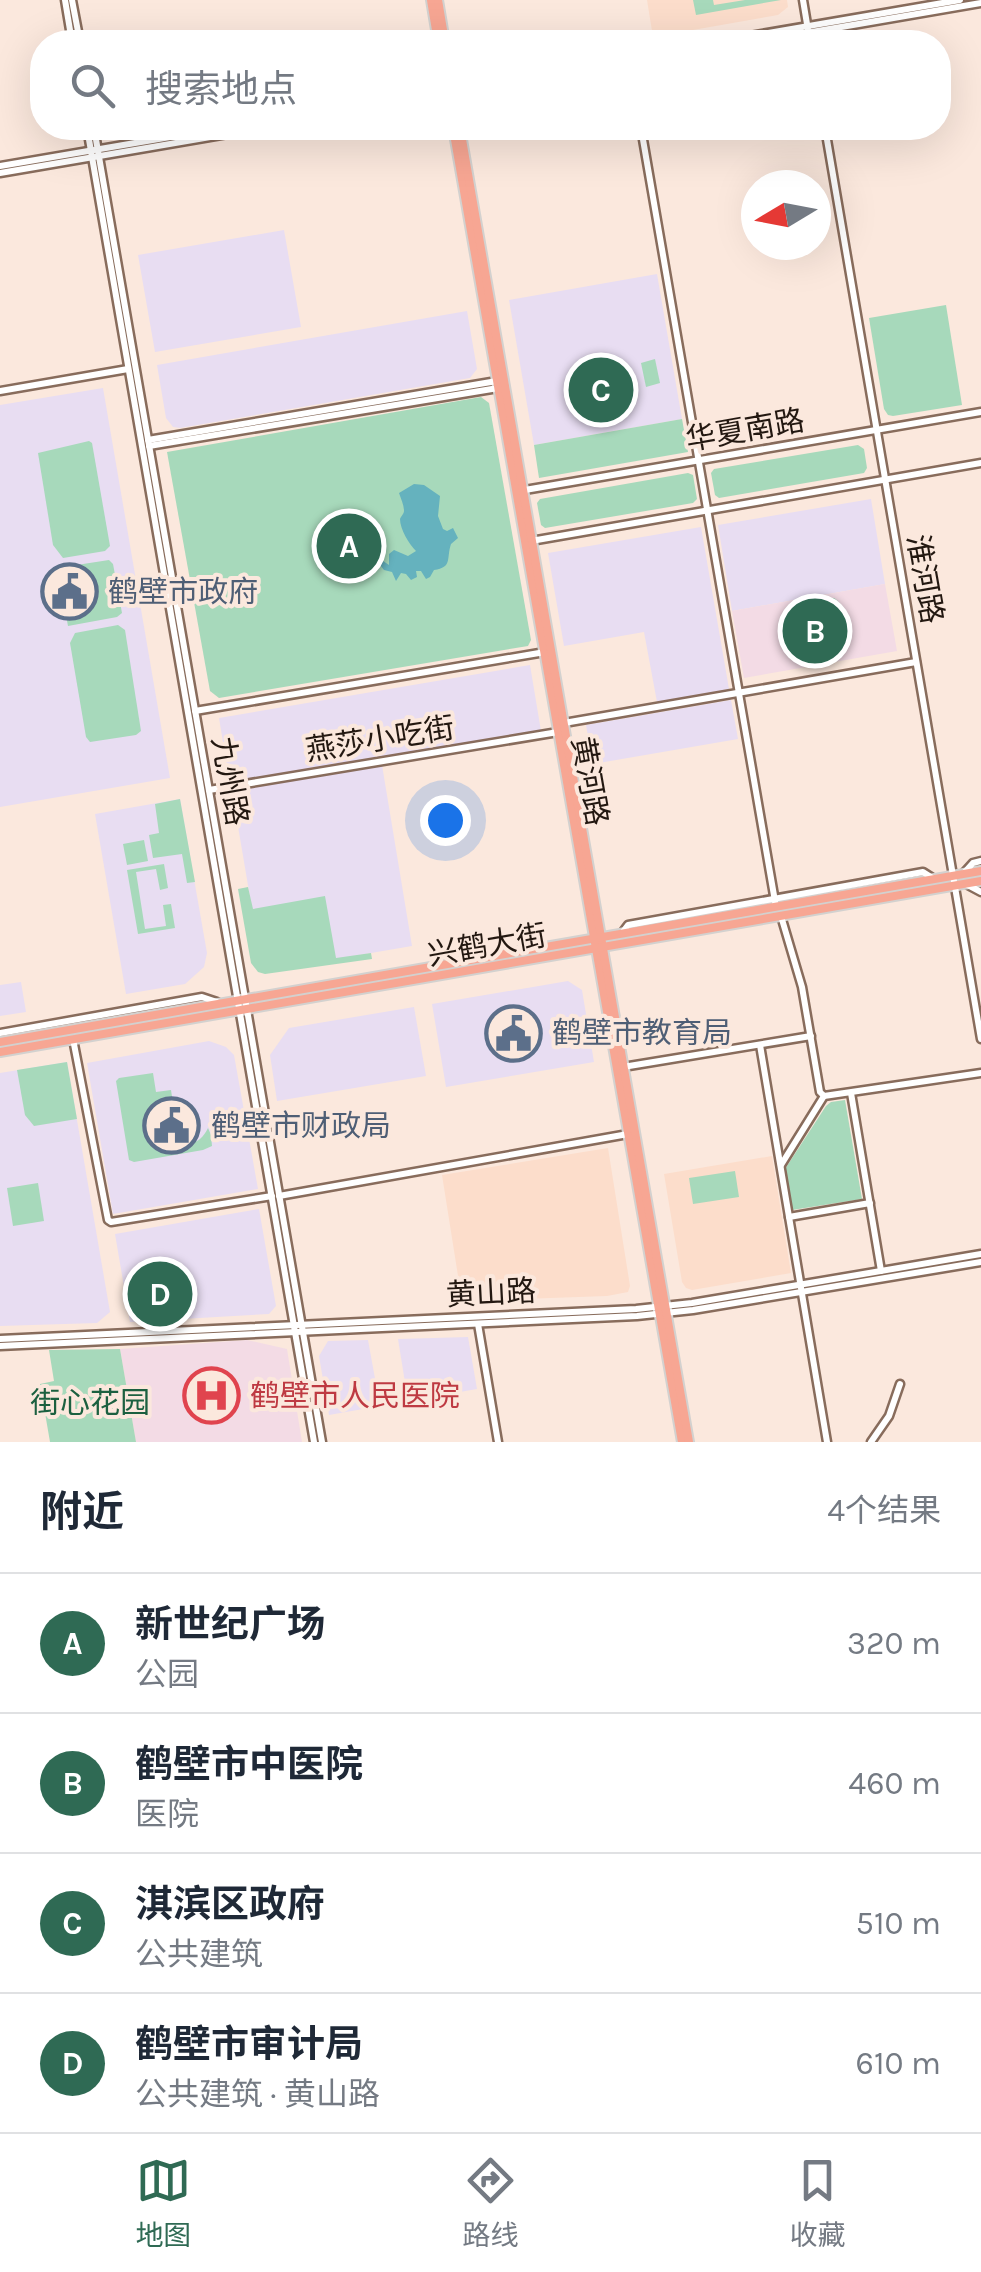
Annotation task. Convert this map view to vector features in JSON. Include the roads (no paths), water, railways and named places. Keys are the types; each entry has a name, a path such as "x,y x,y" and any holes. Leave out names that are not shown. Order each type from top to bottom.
{"main road":[{"path":"434,0 440,30"},
{"name":"黄河路","path":"458,140 498,385 520,491"},
{"name":"黄河路","path":"458,140 548,652 558,732 624,1068 685,1442"},
{"name":"黄河路","path":"548,652 564,723 628,1134 662,1310"},
{"name":"兴鹤大街","path":"0,1052 777,907 959,880 981,872"},
{"name":"兴鹤大街","path":"598,943 621,935 936,880 981,881"},
{"name":"兴鹤大街","path":"0,1042 223,1004 243,1006"}],"street":[{"path":"68,0 71,30"},
{"path":"68,0 77,30"},
{"path":"803,0 808,30"},
{"path":"808,30 960,0"},
{"path":"808,30 980,6"},
{"name":"九州路","path":"92,140 149,443 243,1006"},
{"path":"0,170 162,140"},
{"path":"95,153 182,140"},
{"path":"643,140 777,907 802,987 820,1092 824,1096"},
{"name":"淮河路","path":"826,140 916,662 959,880 981,1039"},
{"name":"九州路","path":"95,153 128,368 322,1442"},
{"path":"0,391 128,368"},
{"path":"149,443 498,385"},
{"name":"华夏南路","path":"520,491 981,412"},
{"path":"529,541 981,464"},
{"path":"195,710 548,652"},
{"path":"564,723 916,662"},
{"name":"燕莎小吃街","path":"209,790 558,732"},
{"path":"981,861 974,862 959,880 981,892"},
{"path":"0,1033 202,997 223,1004"},
{"path":"624,1068 811,1036"},
{"path":"73,1040 106,1217 111,1222 628,1134"},
{"path":"760,1044 827,1442"},
{"path":"824,1096 981,1072"},
{"path":"851,1093 881,1271"},
{"path":"780,1166 824,1096"},
{"path":"789,1216 870,1203"},
{"name":"黄山路","path":"801,1288 881,1271 981,1258"},
{"name":"黄山路","path":"299,1329 478,1324 662,1310 981,1258"},
{"name":"黄山路","path":"0,1342 662,1310"},
{"path":"478,1324 498,1442"},
{"name":"九州路","path":"299,1329 314,1442"},
{"path":"871,1442 889,1416 900,1384"}],"water":[{"path":"414,484 424,485 440,496 438,516 443,529 453,528 458,538 451,544 446,564 430,577 426,579 421,571 416,571 417,577 411,580 401,573 396,581 392,572 380,565 383,561 389,565 389,554 394,550 408,556 416,551 402,527 404,509 399,493"}],"place":[{"name":"淇滨区政府","path":"601,390"},
{"name":"新世纪广场","path":"349,546"},
{"name":"鹤壁市政府","path":"69,592"},
{"name":"鹤壁市中医院","path":"815,631"},
{"name":"鹤壁市教育局","path":"513,1033"},
{"name":"鹤壁市财政局","path":"172,1126"},
{"name":"鹤壁市审计局","path":"160,1294"},
{"name":"鹤壁市人民医院","path":"211,1396"}],"park label":[{"name":"街心花园","path":"90,1403"}]}
